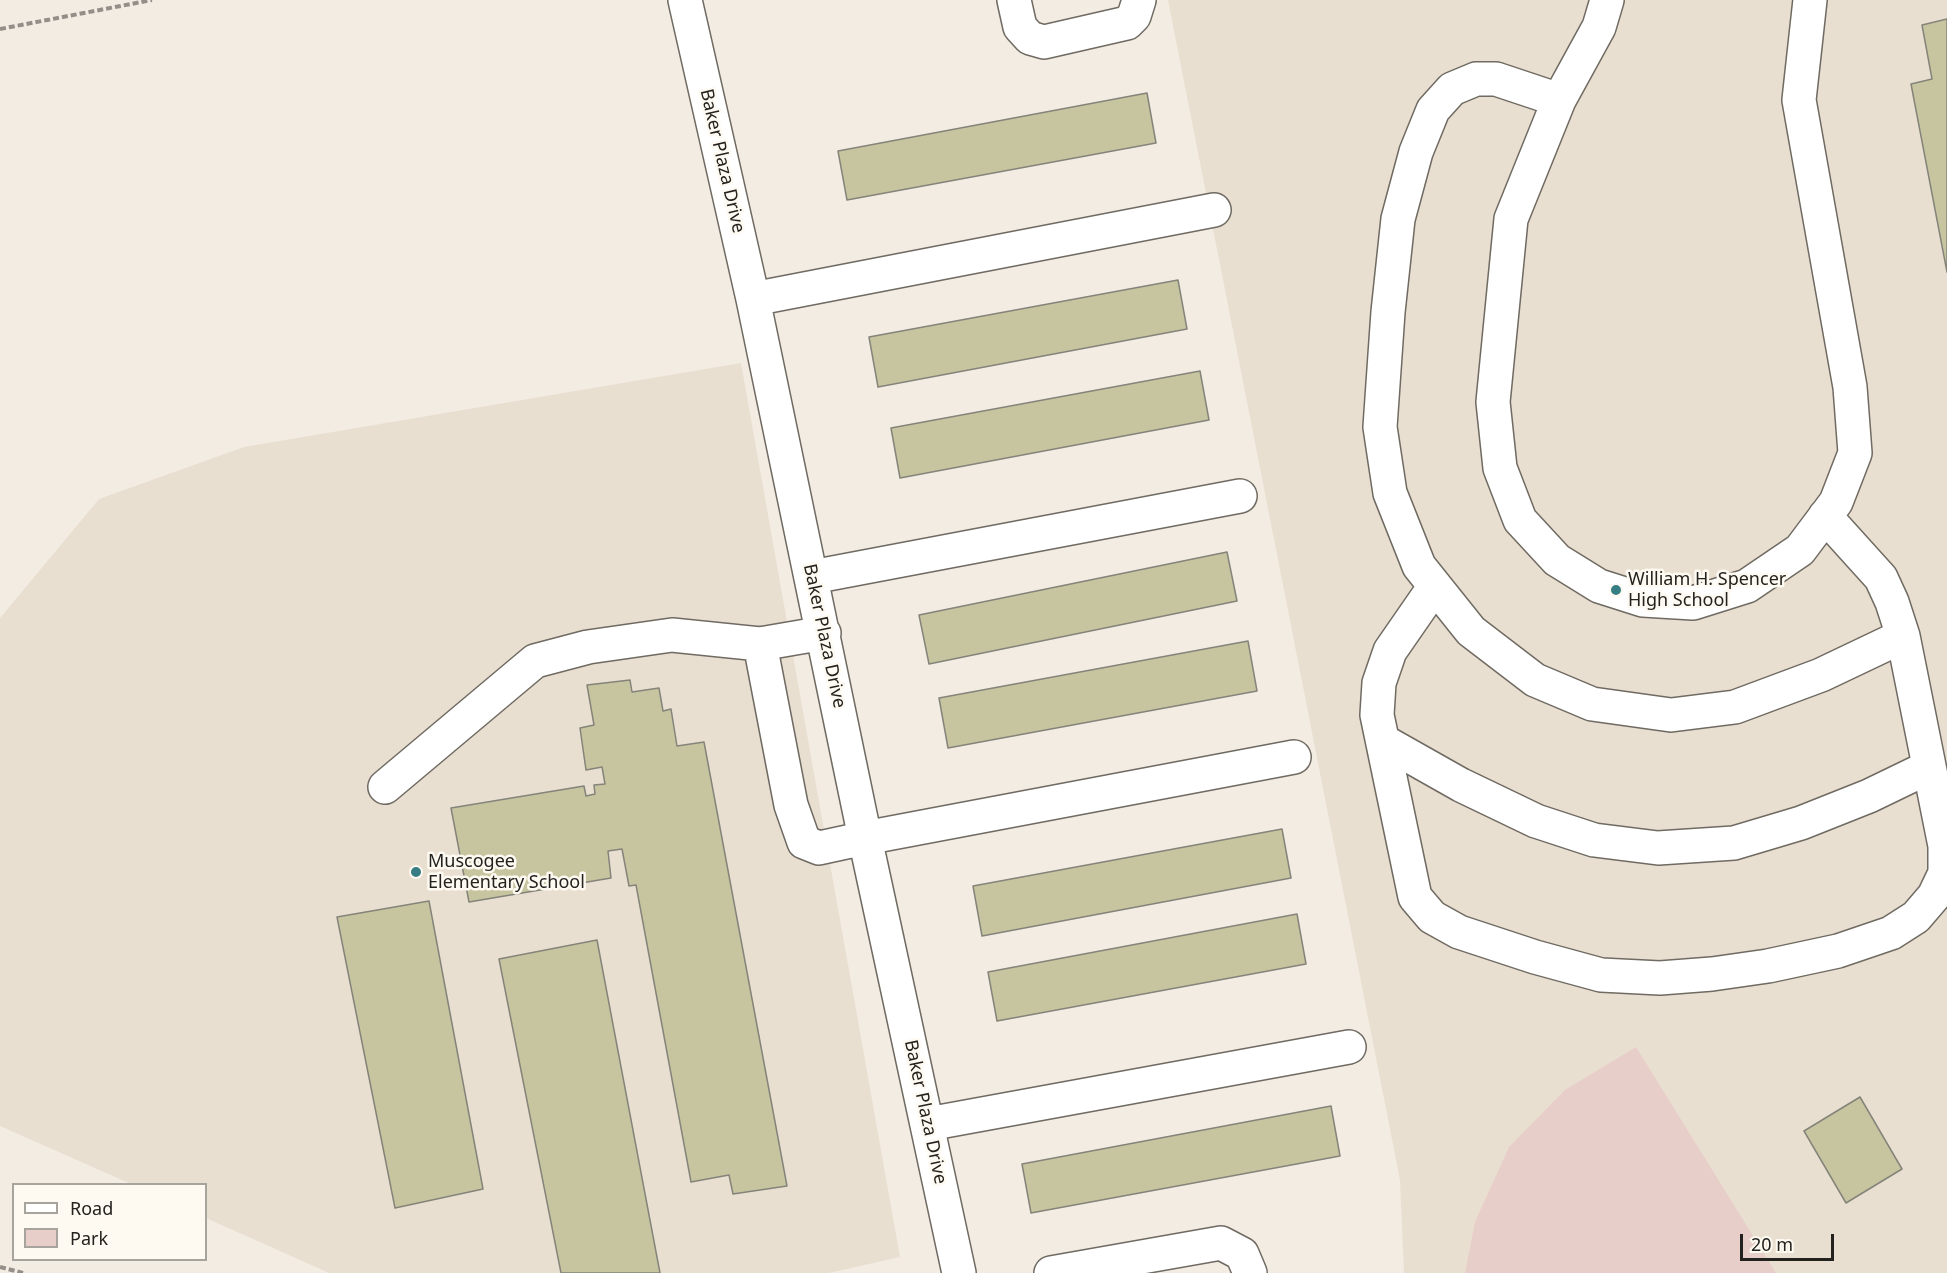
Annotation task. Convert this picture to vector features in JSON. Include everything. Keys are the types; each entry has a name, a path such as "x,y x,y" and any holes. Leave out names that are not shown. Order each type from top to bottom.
{"street":[{"name":"Baker Plaza Drive","path":"685,0 753,299 865,838 959,1273"},
{"path":"1014,0 1020,27 1030,38 1044,42 1127,23 1134,16 1139,0"},
{"path":"1607,0 1599,27 1559,100 1511,219 1493,402 1500,468 1520,520 1557,560 1599,586 1643,600 1693,603 1747,586 1800,550 1836,502 1855,453 1850,387 1799,100 1810,0"},
{"path":"1559,100 1496,79 1476,80 1452,89 1433,110 1416,152 1398,219 1388,312 1380,427 1390,493 1419,566 1471,631 1535,680 1592,704 1671,715 1735,707 1821,675 1903,636"},
{"path":"753,299 1214,210"},
{"path":"812,576 1240,496"},
{"path":"1435,586 1390,651 1379,683 1377,715 1415,897 1432,917 1459,932 1535,957 1601,975 1660,978 1723,973 1768,966 1838,951 1891,933 1916,917 1934,896 1945,873 1945,846 1903,636 1892,602 1881,578 1825,516"},
{"path":"385,787 535,661 588,646 672,635 760,644 824,633"},
{"path":"760,644 791,805 804,842 819,848 1294,757"},
{"path":"1383,741 1461,785 1536,822 1594,840 1658,848 1734,843 1801,823 1869,796 1929,767"},
{"path":"928,1124 1349,1047"},
{"path":"1051,1273 1221,1243 1242,1254 1250,1273"}],"path":[{"path":"0,29 152,0"},
{"path":"0,1267 23,1273"}],"shaded area":[{"name":"William H. Spencer High School","path":"1168,0 1947,0 1947,1273 1404,1273 1400,1180"},
{"name":"Muscogee Elementary School","path":"741,363 900,1257 829,1273 329,1273 207,1218 207,1183 129,1183 0,1126 0,618 99,499 244,447"}],"green space":[{"path":"1636,1047 1776,1273 1465,1273 1475,1222 1509,1147 1565,1090"}],"building":[{"path":"1947,19 1947,272 1911,84 1932,79 1922,25"},
{"path":"1147,93 1156,143 847,200 838,151"},
{"path":"1178,280 1187,329 878,387 869,337"},
{"path":"1200,371 1209,420 900,478 891,428"},
{"path":"1227,552 1237,601 929,664 919,615"},
{"path":"1248,641 1257,691 948,748 939,698"},
{"path":"630,680 632,692 659,688 663,711 671,709 677,746 704,742 787,1186 733,1194 729,1175 691,1182 636,885 629,886 622,849 608,851 611,878 469,902 451,808 584,786 586,796 595,794 594,785 605,784 602,767 586,770 580,728 594,725 587,685"},
{"path":"1282,829 1291,878 982,936 973,886"},
{"path":"429,901 483,1189 395,1208 337,917"},
{"path":"1297,914 1306,964 997,1021 988,972"},
{"path":"597,940 660,1273 561,1273 499,959"},
{"path":"1860,1097 1902,1169 1846,1203 1804,1131"},
{"path":"1331,1106 1340,1156 1031,1213 1022,1164"}],"place":[{"name":"William H. Spencer High School","path":"1616,590"},
{"name":"Muscogee Elementary School","path":"416,872"}]}
